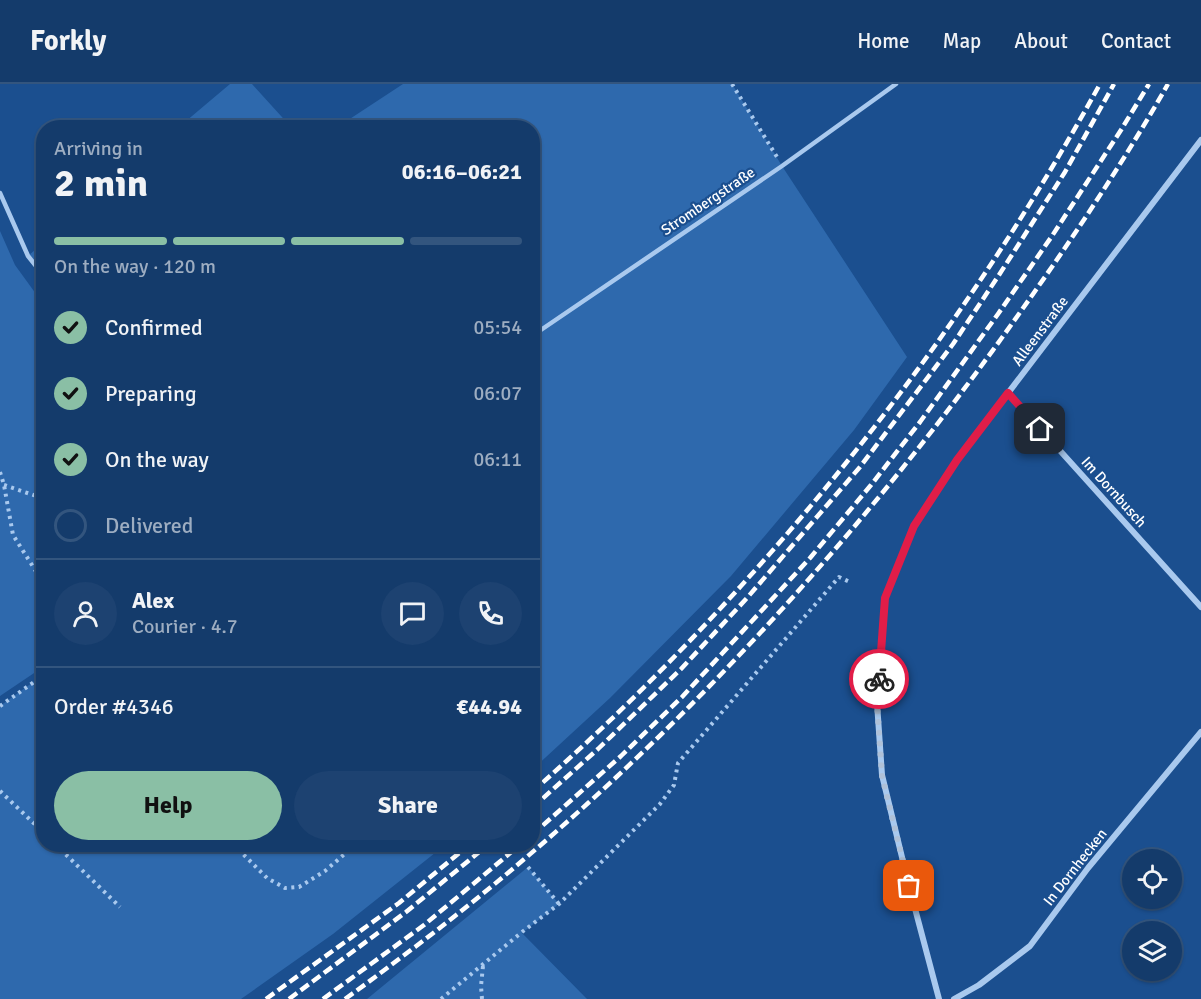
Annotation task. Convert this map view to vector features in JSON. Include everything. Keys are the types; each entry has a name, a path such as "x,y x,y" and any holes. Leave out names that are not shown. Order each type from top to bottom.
{"street":[{"name":"Alleenstraße","path":"939,999 882,776 877,703 885,598 914,526 957,460 1201,140"},
{"name":"Im Dornbusch","path":"1008,393 1201,607"},
{"name":"In Dornhecken","path":"954,999 979,985 1030,946 1088,868 1201,732"}],"lane":[{"name":"Strombergstraße","path":"540,331 782,166 896,84"},
{"path":"0,194 28,256 36,266"}],"path":[{"path":"732,84 782,166"},
{"path":"0,472 13,535 36,571"},
{"path":"4,485 36,493"},
{"path":"441,999 559,903 660,804 674,785 678,763 839,577 852,583"},
{"path":"0,706 36,681"},
{"path":"0,791 36,825"},
{"path":"64,852 120,907"},
{"path":"241,852 267,878 285,888 299,887 325,871 347,852"},
{"path":"528,867 559,903"},
{"path":"482,999 483,966"}],"shaded area":[{"path":"230,84 252,84 285,120 187,120"},
{"path":"403,84 732,84 782,166 907,357 854,430 731,576 610,698 540,763 540,120 348,120"},
{"path":"0,231 15,265 36,294 36,672 0,696"},
{"path":"36,249 36,267 28,256"},
{"path":"36,680 36,852 436,852 333,934 241,999 0,999 0,706"},
{"path":"528,867 559,904 522,933 587,999 367,999"}],"railway":[{"path":"540,785 616,715 696,634 773,550 847,462 916,371 982,278 1043,182 1100,84"},
{"path":"540,801 681,669 747,598 860,467 953,344 999,275 1065,172 1114,84"},
{"path":"540,828 621,756 682,697 810,558 871,485 998,314 1052,236 1149,84"},
{"path":"540,845 656,740 730,665 871,507 937,424 1045,277 1088,214 1168,84"},
{"path":"266,999 399,903 460,852"},
{"path":"289,999 406,912 479,852"},
{"path":"323,999 424,925 511,852"},
{"path":"345,999 415,947 532,852"}],"way so far":[{"path":"879,679 877,703 882,776 909,886"}],"route":[{"path":"879,679 885,598 914,526 957,460 1008,393 1040,429"}]}
